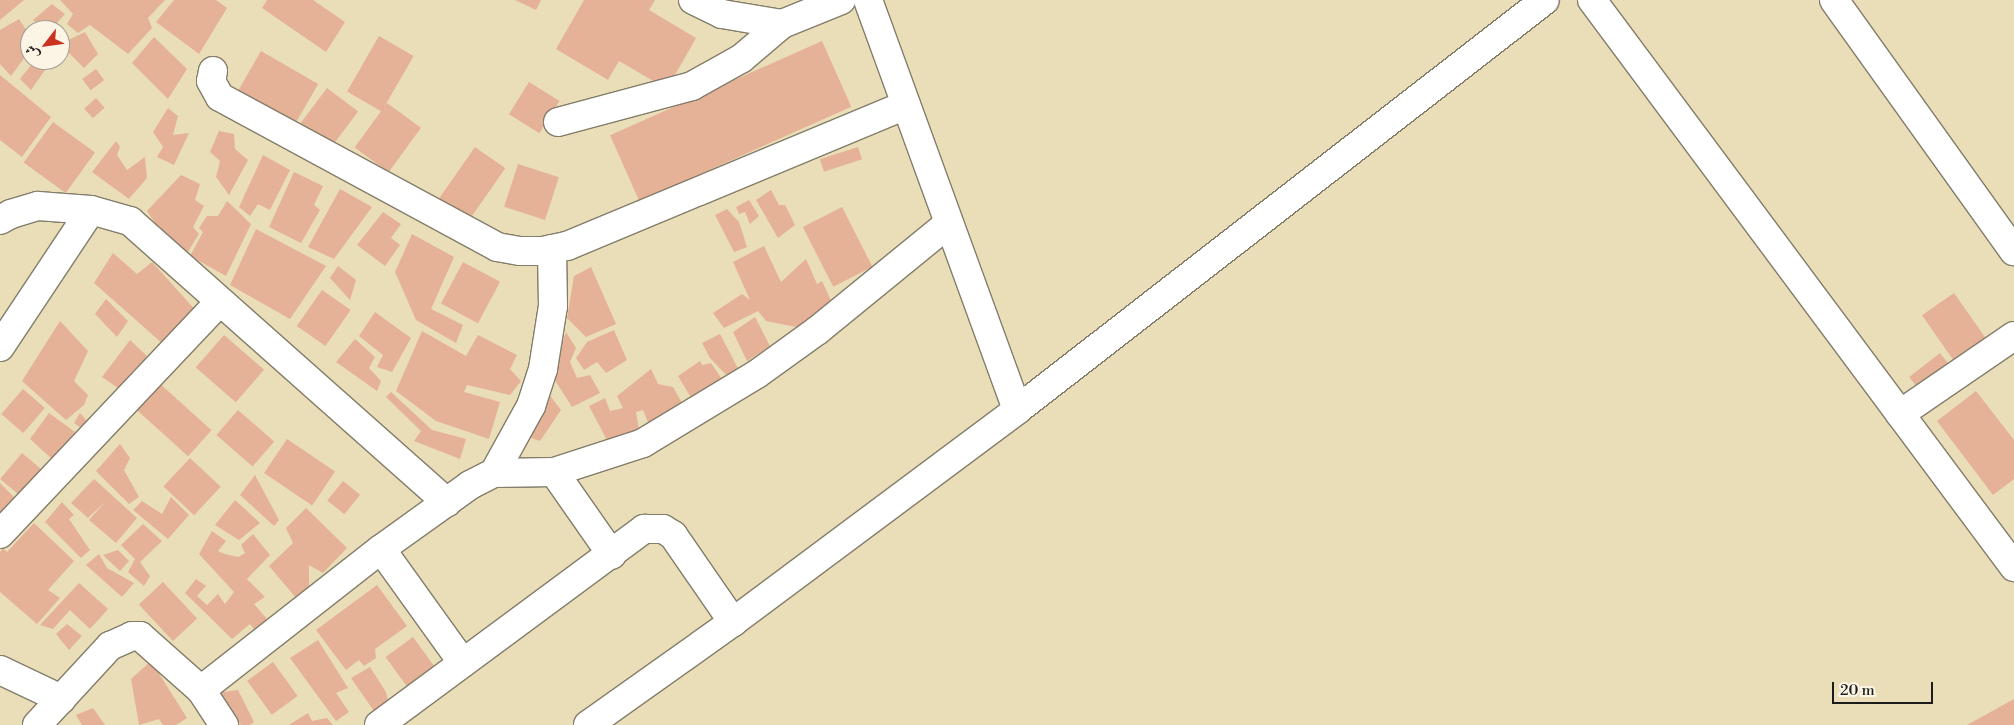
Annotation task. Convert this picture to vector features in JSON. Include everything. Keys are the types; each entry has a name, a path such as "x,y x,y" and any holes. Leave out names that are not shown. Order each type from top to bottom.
{"street":[{"path":"693,0 722,14 782,24"},
{"path":"558,122 692,86 742,58 782,24 841,0"},
{"path":"868,0 1017,410"},
{"path":"588,725 733,622 1017,410 1545,0"},
{"path":"1592,0 2014,567"},
{"path":"1834,0 2014,251"},
{"path":"212,71 211,81 220,97 496,247 520,251 552,249 906,105"},
{"path":"0,220 11,214 38,206 91,210 130,221 447,502"},
{"path":"0,347 91,210"},
{"path":"201,690 381,549 447,502 494,474 554,472 643,443 709,405 818,330 948,224"},
{"path":"494,474 527,414 542,368 553,306 552,249"},
{"path":"0,534 220,301"},
{"path":"1900,414 2014,336"},
{"path":"554,472 612,555"},
{"path":"379,725 612,555 644,529 654,527 669,532 733,622"},
{"path":"381,549 463,663"},
{"path":"36,725 110,646 132,636 140,636 201,690 224,725"},
{"path":"0,670 60,699"}],"building":[{"path":"0,0 24,0 0,20"},
{"path":"60,0 165,0 148,18 152,28 128,54 90,25 78,33 70,26 69,20 73,14"},
{"path":"174,0 216,0 227,8 199,54 156,22"},
{"path":"267,0 313,0 345,22 326,52 262,8"},
{"path":"515,0 541,0 536,10"},
{"path":"584,0 655,0 649,10 696,38 667,89 619,61 608,80 556,49"},
{"path":"52,4 65,14 60,20 33,20"},
{"path":"19,19 20,21 20,64 11,76 0,64 0,30"},
{"path":"85,32 98,54 84,68 70,54 70,39"},
{"path":"379,36 414,56 382,111 347,91"},
{"path":"154,37 187,69 168,99 132,63"},
{"path":"822,41 851,107 639,201 610,135"},
{"path":"261,51 318,84 294,126 236,93"},
{"path":"96,69 104,80 90,90 82,79"},
{"path":"27,70 45,70 31,90 20,79"},
{"path":"0,75 51,117 22,157 0,140"},
{"path":"529,82 560,101 539,133 509,114"},
{"path":"327,88 358,111 331,147 300,124"},
{"path":"96,98 105,108 93,118 84,109"},
{"path":"387,103 421,128 389,172 355,147"},
{"path":"168,108 178,116 173,135 189,133 174,165 157,157 163,147 153,132"},
{"path":"53,122 95,153 66,193 24,162"},
{"path":"219,131 234,134 235,149 248,160 229,195 216,177 220,161 210,152"},
{"path":"116,141 120,147 117,155 127,170 145,157 147,178 129,199 92,172"},
{"path":"475,147 505,168 469,221 438,199"},
{"path":"858,147 862,159 824,172 820,159"},
{"path":"263,155 290,170 270,210 258,204 250,216 239,207"},
{"path":"518,164 559,177 545,220 504,207"},
{"path":"294,172 323,186 314,205 320,210 301,243 269,227"},
{"path":"181,175 200,184 195,200 204,206 193,227 199,234 186,255 168,242 147,211"},
{"path":"340,189 372,207 334,259 308,247"},
{"path":"771,190 779,205 785,205 795,225 778,238 756,200"},
{"path":"749,200 759,216 750,224 745,212 739,214 736,207"},
{"path":"227,201 251,224 226,276 190,256 203,232 199,228 207,216 218,216"},
{"path":"842,207 872,267 833,287 803,227"},
{"path":"727,209 739,222 747,247 734,252 715,215"},
{"path":"383,212 401,224 391,238 400,245 385,266 357,245"},
{"path":"256,229 326,266 290,319 230,285"},
{"path":"412,234 454,257 431,309 463,325 456,343 416,320 395,272"},
{"path":"764,246 781,282 806,259 817,284 822,281 833,305 801,328 766,321 758,311 724,328 713,313 742,294 750,300 733,262"},
{"path":"113,253 137,274 152,262 199,314 163,344 94,283"},
{"path":"463,262 500,282 478,323 441,303"},
{"path":"338,266 356,280 350,300 330,278"},
{"path":"591,267 616,324 586,337 567,318 574,276"},
{"path":"322,290 351,310 325,346 297,326"},
{"path":"1954,293 1990,345 1958,367 1922,315"},
{"path":"106,299 128,321 117,337 95,314"},
{"path":"375,312 411,338 392,372 377,367 383,355 359,336"},
{"path":"755,317 770,346 747,361 733,332"},
{"path":"60,321 88,351 74,381 88,395 84,405 66,420 22,381"},
{"path":"614,330 627,360 606,373 597,362 584,370 576,358 587,342"},
{"path":"422,331 466,356 478,335 517,355 510,369 521,381 510,395 467,385 464,392 500,402 489,439 436,421 396,391"},
{"path":"566,332 576,348 570,362 577,378 590,375 600,393 572,407 551,374"},
{"path":"720,334 742,376 734,383 710,358 702,343"},
{"path":"224,335 264,370 236,402 196,367"},
{"path":"355,339 375,357 369,368 381,381 377,391 336,362"},
{"path":"130,340 147,356 118,388 102,377"},
{"path":"1940,353 1954,371 1923,395 1909,377"},
{"path":"700,361 702,365 711,363 726,385 695,404 678,376"},
{"path":"651,369 658,384 673,387 686,410 650,427 643,410 636,412 639,429 608,442 589,406 605,398 610,411 623,408 617,396"},
{"path":"158,382 212,430 188,456 135,408"},
{"path":"543,386 561,410 540,441 522,435"},
{"path":"23,389 45,408 23,433 1,414"},
{"path":"1976,391 2014,440 2014,479 1993,495 1937,421"},
{"path":"391,392 432,430 466,439 460,459 414,441 421,431 386,397"},
{"path":"238,410 274,441 253,466 216,435"},
{"path":"49,413 75,432 52,459 30,439"},
{"path":"80,413 87,421 82,429 74,423"},
{"path":"287,439 335,471 312,505 264,473"},
{"path":"120,444 130,458 124,470 139,497 129,504 96,471"},
{"path":"22,453 41,469 19,495 0,479"},
{"path":"190,458 221,487 194,515 163,487"},
{"path":"255,475 279,520 274,526 240,495"},
{"path":"94,479 137,518 116,543 89,520 106,501 88,518 71,503"},
{"path":"343,481 360,495 344,514 327,500"},
{"path":"0,483 14,497 0,518"},
{"path":"171,497 189,515 168,539 133,510 142,501 162,514"},
{"path":"235,500 260,523 239,540 215,525"},
{"path":"62,502 74,515 69,519 90,550 81,558 45,522"},
{"path":"306,508 347,548 323,573 309,565 309,589 297,599 269,566 293,543 286,528"},
{"path":"34,523 74,561 48,590 60,598 37,624 0,592 0,552 3,548 7,552"},
{"path":"143,524 162,541 140,562 150,576 144,586 128,572 135,559 121,545"},
{"path":"212,531 226,541 218,551 225,554 238,557 245,553 241,545 253,534 270,555 247,579 265,597 254,604 273,626 260,636 250,624 232,639 185,593 196,579 206,586 197,596 207,605 218,594 225,604 234,592 199,554"},
{"path":"118,550 129,561 120,571 103,555"},
{"path":"99,554 107,568 134,583 122,597 86,565"},
{"path":"163,582 197,619 173,641 139,605"},
{"path":"79,583 108,609 90,629 70,610 53,629 40,625"},
{"path":"377,585 407,626 375,649 376,658 364,666 359,660 346,670 316,630"},
{"path":"67,624 82,636 69,650 56,634"},
{"path":"413,637 438,672 411,692 385,657"},
{"path":"318,640 348,688 336,693 349,712 336,721 290,658"},
{"path":"151,661 187,718 176,725 163,725 159,719 139,725 131,679"},
{"path":"273,662 298,696 272,715 247,681"},
{"path":"370,667 386,692 389,705 376,714 351,678"},
{"path":"238,690 254,722 250,725 241,725 216,693"},
{"path":"2014,699 2014,725 1967,725"},
{"path":"93,708 105,725 82,725 76,715"},
{"path":"308,713 312,721 327,718 333,725 289,725"}]}
